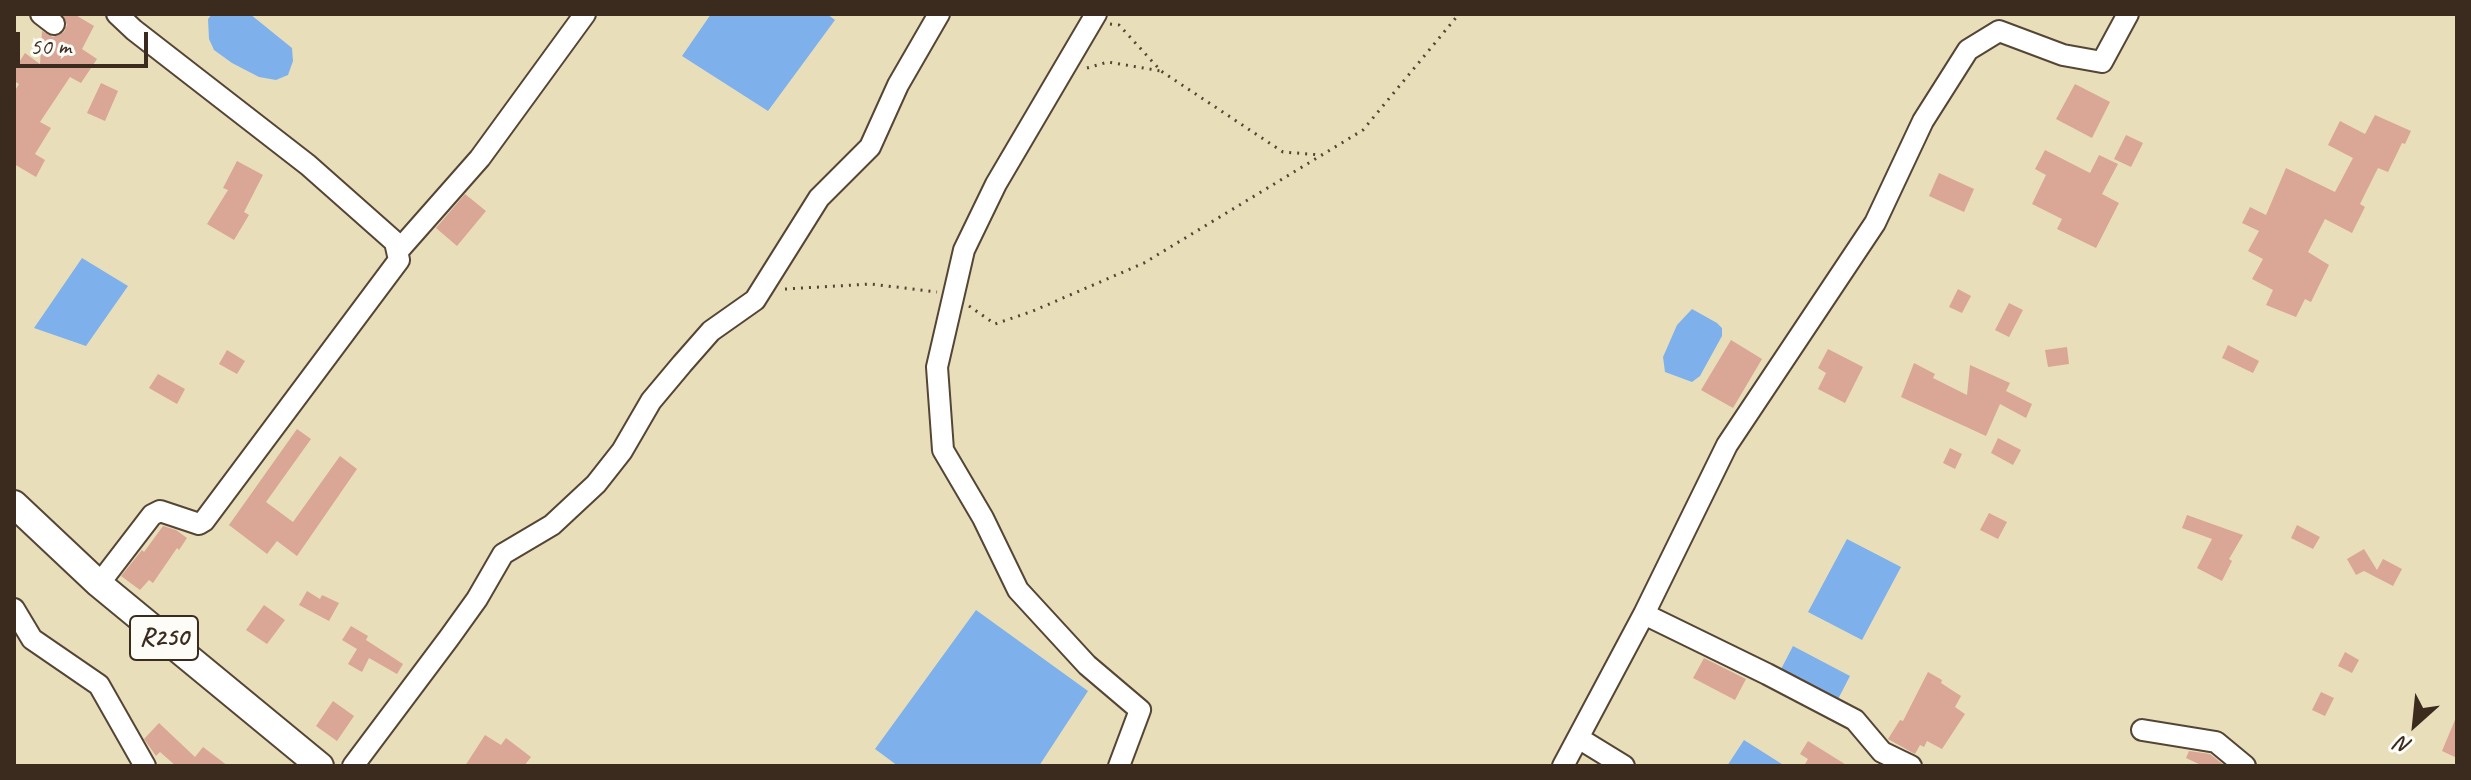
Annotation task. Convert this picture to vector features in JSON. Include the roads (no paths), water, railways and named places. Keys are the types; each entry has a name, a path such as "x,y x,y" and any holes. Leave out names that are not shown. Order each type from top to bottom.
{"main road":[{"name":"R250","path":"14,504 99,584 320,766"},
{"name":"R250","path":"14,521 91,594 296,766"}],"street":[{"path":"99,584 152,515 160,511 199,524 204,521 399,260 395,242 308,165 117,14"},
{"path":"398,251 480,158 585,14"},
{"path":"353,766 456,629 503,554 552,525 596,484 622,451 651,401 682,364 711,331 755,300 819,198 870,147 898,85 939,14"},
{"path":"1563,766 1644,614 1727,445 1875,223 1923,121 1968,50 1999,31 2063,55 2102,62 2128,14"},
{"path":"1094,17 996,184 970,236 937,367 943,450 983,518 1018,590 1087,665 1140,710 1119,766"},
{"path":"14,609 32,639 99,685 145,766"},
{"path":"1644,614 1855,720 1882,752 1911,766"},
{"path":"2142,730 2216,742 2245,766"},
{"path":"1580,739 1624,766"}],"water":[{"path":"212,14 250,14 292,48 293,61 288,75 276,80 259,77 214,50 209,39 208,19"},
{"path":"711,14 827,14 835,20 768,111 682,56"},
{"path":"82,258 128,286 86,346 34,328"},
{"path":"1692,309 1717,323 1722,328 1722,336 1700,376 1692,382 1665,372 1663,357 1677,325"},
{"path":"1847,539 1901,567 1862,640 1808,612"},
{"path":"976,610 1088,691 1039,766 898,766 875,749"},
{"path":"1793,646 1850,676 1836,703 1779,673"},
{"path":"1744,740 1785,766 1727,766"}]}
